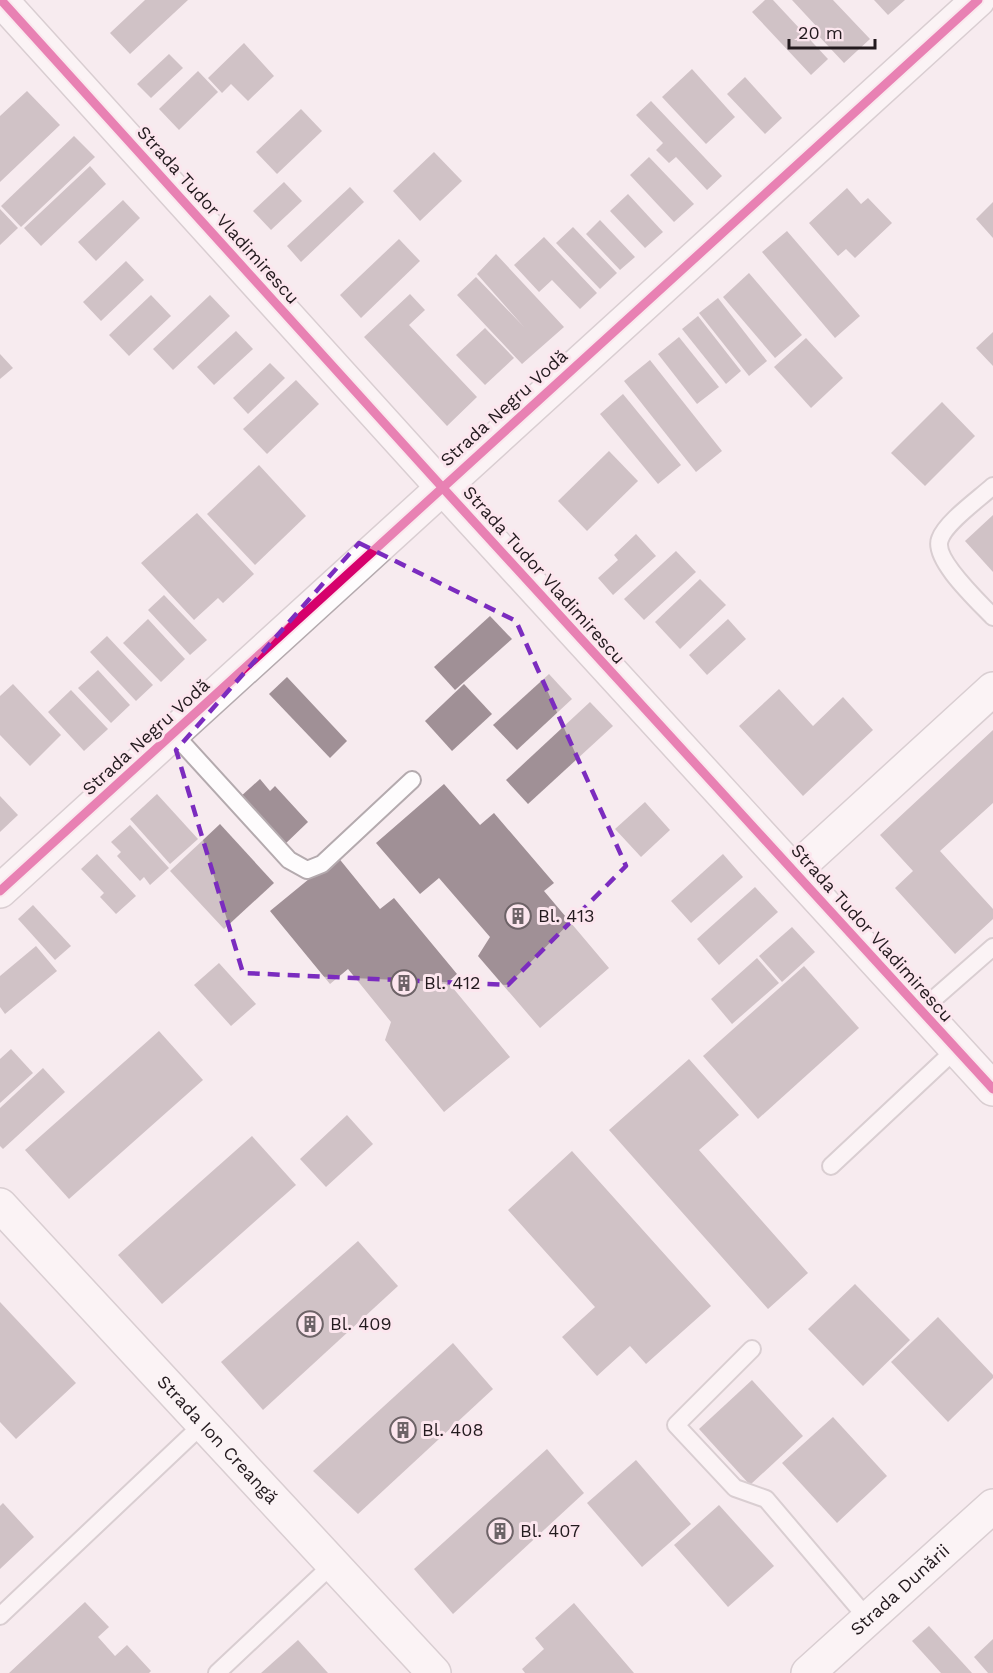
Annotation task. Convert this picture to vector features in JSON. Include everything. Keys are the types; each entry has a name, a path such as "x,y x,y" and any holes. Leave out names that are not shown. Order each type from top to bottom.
{"street":[{"name":"Strada Tudor Vladimirescu","path":"1,0 442,487 993,1089"},
{"name":"Strada Negru Vodă","path":"0,891 978,0"},
{"path":"794,871 993,689"},
{"name":"Strada Ion Creangă","path":"0,1205 434,1673"},
{"name":"Strada Dunării","path":"822,1668 868,1619 993,1506"}],"lane":[{"path":"993,486 949,527 940,539 940,552 948,567 993,617"},
{"path":"174,734 289,860 307,870 322,864 412,780"},
{"path":"920,1011 993,947"},
{"path":"831,1166 956,1049"},
{"path":"752,1349 676,1425 735,1488 766,1500 868,1619"},
{"path":"0,1616 203,1424"},
{"path":"217,1673 333,1564"}],"highlighted area":[{"path":"359,543 516,621 626,866 508,985 243,973 176,750"}],"building":[{"path":"145,0 188,0 130,54 110,33"},
{"path":"765,0 773,0 828,59 811,75 752,12"},
{"path":"792,0 833,0 870,39 844,63 815,32 818,28"},
{"path":"874,0 905,0 888,15"},
{"path":"244,43 274,76 248,101 231,84 222,93 208,78"},
{"path":"169,54 183,68 151,98 137,84"},
{"path":"692,69 735,117 706,144 662,97"},
{"path":"198,71 218,92 179,130 159,109"},
{"path":"745,77 782,118 765,134 727,94"},
{"path":"27,91 60,125 0,182 0,116"},
{"path":"651,101 722,176 707,190 676,157 669,163 656,150 663,143 636,115"},
{"path":"301,109 322,131 277,174 256,152"},
{"path":"74,136 95,157 21,227 1,206"},
{"path":"434,152 462,181 420,221 393,191"},
{"path":"649,157 694,204 674,222 630,175"},
{"path":"90,166 106,184 41,246 24,228"},
{"path":"284,182 302,201 271,230 253,211"},
{"path":"350,187 364,202 301,262 287,246"},
{"path":"847,188 861,204 868,198 892,223 855,258 846,249 838,256 809,223"},
{"path":"628,194 663,232 645,248 610,211"},
{"path":"123,200 140,218 96,261 78,242"},
{"path":"993,202 993,238 976,219"},
{"path":"0,209 18,228 0,245"},
{"path":"600,220 635,257 620,270 586,234"},
{"path":"573,227 617,273 600,289 556,243"},
{"path":"787,231 860,316 835,338 762,252"},
{"path":"544,237 597,293 580,309 552,280 539,292 514,265"},
{"path":"399,239 420,261 361,318 340,295"},
{"path":"496,254 564,327 522,364 457,295 476,277 524,327 477,274"},
{"path":"126,261 144,280 101,321 83,302"},
{"path":"749,273 802,335 775,358 723,297"},
{"path":"410,294 425,310 409,325 477,397 447,426 364,337"},
{"path":"151,295 171,316 129,356 109,335"},
{"path":"210,295 230,316 173,370 153,349"},
{"path":"718,298 767,361 749,376 699,313"},
{"path":"698,316 741,371 726,384 682,329"},
{"path":"485,328 514,358 485,385 456,355"},
{"path":"236,331 253,349 214,385 197,367"},
{"path":"993,332 993,366 976,348"},
{"path":"679,337 719,387 697,404 658,354"},
{"path":"806,338 843,378 811,408 774,367"},
{"path":"0,354 13,368 0,379"},
{"path":"650,360 722,451 696,472 624,381"},
{"path":"270,363 285,378 248,414 233,398"},
{"path":"296,380 319,404 267,454 243,429"},
{"path":"623,394 681,465 658,484 600,414"},
{"path":"942,402 975,436 925,486 891,453"},
{"path":"609,451 638,481 587,531 558,501"},
{"path":"259,465 306,516 255,565 207,514"},
{"path":"197,513 254,574 223,603 218,598 194,620 141,563"},
{"path":"993,515 993,572 965,541"},
{"path":"636,534 656,556 613,595 598,578 618,560 614,555"},
{"path":"676,551 696,572 644,620 624,599"},
{"path":"700,579 726,605 680,649 655,622"},
{"path":"164,595 207,640 190,655 148,610"},
{"path":"490,616 512,639 455,690 434,667"},
{"path":"148,619 185,659 161,682 123,643"},
{"path":"728,619 746,639 707,675 689,655"},
{"path":"107,636 153,685 136,701 90,652"},
{"path":"98,670 130,705 111,723 78,688"},
{"path":"549,674 572,699 517,750 493,725"},
{"path":"287,677 347,741 330,758 269,694"},
{"path":"13,684 61,735 30,766 0,735 0,696"},
{"path":"464,684 492,714 452,751 425,721"},
{"path":"779,689 813,726 843,697 873,730 803,796 739,726"},
{"path":"71,690 108,729 84,751 48,712"},
{"path":"590,702 613,726 528,804 506,780"},
{"path":"993,730 993,803 940,851 993,909 993,919 955,954 895,888 913,871 880,835"},
{"path":"260,779 270,791 275,786 308,822 283,846 239,798"},
{"name":"Bl. 413","path":"444,784 480,825 494,813 554,883 544,891 609,968 540,1028 478,956 490,937 439,878 420,894 376,843"},
{"path":"157,794 198,839 170,864 130,819"},
{"path":"0,796 18,815 0,832"},
{"path":"645,802 670,830 641,857 615,829"},
{"path":"220,824 274,883 224,929 170,871"},
{"path":"130,825 169,868 150,885 144,877 140,881 117,856 121,852 111,842"},
{"path":"97,854 136,896 116,914 100,897 104,893 81,869"},
{"path":"723,854 743,877 691,923 671,901"},
{"name":"Bl. 412","path":"337,856 380,909 394,898 457,974 448,982 510,1057 444,1112 385,1040 391,1022 348,969 330,984 270,911"},
{"path":"755,887 778,912 719,965 697,939"},
{"path":"33,905 71,946 55,960 18,919"},
{"path":"792,927 815,952 782,982 759,956"},
{"path":"36,946 57,971 5,1014 0,1007 0,976"},
{"path":"757,958 779,983 732,1024 711,999"},
{"path":"219,963 256,1004 231,1026 194,985"},
{"path":"804,966 859,1028 758,1119 703,1056"},
{"path":"159,1031 203,1080 69,1199 25,1150"},
{"path":"11,1049 33,1073 0,1103 0,1059"},
{"path":"689,1059 739,1115 699,1150 808,1273 768,1309 609,1130"},
{"path":"43,1068 65,1092 3,1149 0,1146 0,1108"},
{"path":"347,1115 373,1144 326,1187 300,1159"},
{"path":"252,1136 296,1185 162,1304 118,1255"},
{"path":"572,1151 711,1306 646,1364 630,1346 597,1376 562,1337 595,1307 508,1210"},
{"name":"Bl. 409","path":"358,1241 398,1286 263,1410 221,1362"},
{"path":"855,1284 910,1340 863,1386 808,1329"},
{"path":"0,1302 76,1383 16,1439 0,1422"},
{"path":"938,1317 993,1375 993,1378 948,1422 891,1362"},
{"name":"Bl. 408","path":"453,1343 493,1389 358,1514 313,1471"},
{"path":"752,1380 803,1436 750,1485 699,1429"},
{"path":"833,1417 887,1476 837,1523 782,1463"},
{"name":"Bl. 407","path":"547,1449 584,1493 453,1614 414,1569"},
{"path":"636,1460 691,1524 642,1567 587,1503"},
{"path":"3,1503 34,1537 0,1569 0,1506"},
{"path":"719,1505 774,1566 728,1607 674,1545"},
{"path":"85,1602 109,1627 98,1637 115,1656 127,1645 151,1671 149,1673 9,1673"},
{"path":"574,1603 634,1673 525,1673 522,1669 544,1649 535,1638"},
{"path":"929,1626 972,1673 941,1673 912,1641"},
{"path":"993,1639 993,1673 988,1673 974,1657"},
{"path":"298,1640 328,1673 261,1673"}],"cycle path":[{"path":"1,0 442,487 993,1089"},
{"path":"0,891 978,0"}],"place":[{"name":"Bl. 413","path":"518,916"},
{"name":"Bl. 412","path":"404,983"},
{"name":"Bl. 409","path":"310,1324"},
{"name":"Bl. 408","path":"403,1430"},
{"name":"Bl. 407","path":"500,1531"}]}
